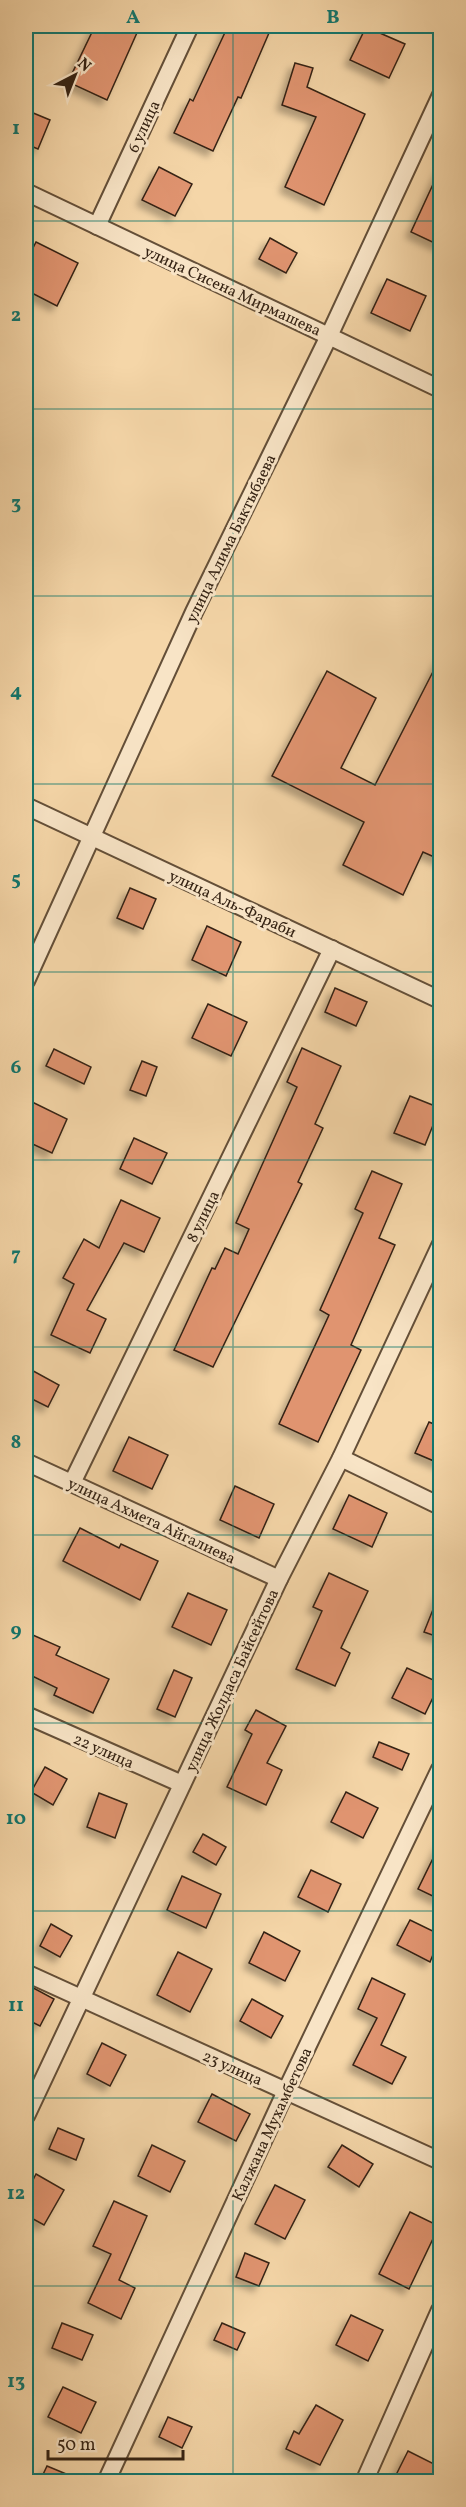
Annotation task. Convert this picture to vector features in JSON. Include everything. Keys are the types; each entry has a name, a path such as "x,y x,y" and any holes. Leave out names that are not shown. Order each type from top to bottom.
{"street":[{"name":"6 улица","path":"96,226 190,26"},
{"name":"улица Алима Бактыбаева","path":"26,981 199,602 329,336 441,97"},
{"name":"улица Сисена Мирмашева","path":"26,192 441,389"},
{"name":"улица Аль-Фараби","path":"26,806 441,1000"},
{"name":"8 улица","path":"72,1483 332,949"},
{"name":"улица Жолдаса Байсейтова","path":"26,2116 279,1579 341,1458 441,1246"},
{"path":"341,1458 441,1506"},
{"name":"улица Ахмета Айгалиева","path":"26,1462 279,1579"},
{"name":"22 улица","path":"26,1715 182,1784"},
{"name":"Калжана Мухамбетова","path":"106,2481 286,2091 441,1769"},
{"name":"23 улица","path":"26,1973 441,2161"},
{"path":"364,2481 441,2310"}],"building":[{"path":"95,26 140,26 107,100 68,82"},
{"path":"228,26 272,26 241,98 238,97 213,151 174,133 190,99 193,101"},
{"path":"366,27 405,44 389,78 350,60"},
{"path":"295,63 313,68 307,87 365,114 324,205 285,187 316,117 282,105"},
{"path":"26,110 50,120 38,149 26,144"},
{"path":"159,167 192,184 175,216 142,200"},
{"path":"441,167 441,246 411,232"},
{"path":"270,238 297,253 286,273 259,259"},
{"path":"36,242 78,263 57,306 26,290 26,262"},
{"path":"387,279 426,296 410,331 371,313"},
{"path":"441,656 441,860 423,852 403,895 343,865 364,822 272,776 327,671 376,698 341,768 375,785"},
{"path":"130,888 156,899 143,929 117,918"},
{"path":"207,926 241,942 226,976 192,960"},
{"path":"335,988 367,1002 356,1026 325,1012"},
{"path":"208,1004 247,1022 231,1056 192,1038"},
{"path":"302,1048 341,1066 315,1124 323,1128 298,1182 302,1184 213,1367 174,1350 212,1268 215,1269 225,1248 238,1254 249,1229 236,1223 297,1087 287,1082"},
{"path":"54,1049 91,1067 84,1084 46,1066"},
{"path":"142,1061 157,1067 146,1096 130,1090"},
{"path":"410,1096 440,1108 425,1145 394,1133"},
{"path":"26,1099 67,1119 52,1153 26,1141"},
{"path":"134,1138 167,1153 152,1184 120,1169"},
{"path":"372,1171 402,1184 379,1238 395,1245 351,1345 361,1350 318,1442 279,1424 329,1315 320,1310 363,1213 355,1209"},
{"path":"121,1200 160,1218 144,1252 124,1243 87,1310 106,1319 90,1353 51,1335 74,1284 63,1278 84,1239 99,1248"},
{"path":"26,1367 59,1385 48,1407 26,1396"},
{"path":"429,1422 441,1427 441,1464 415,1453"},
{"path":"129,1437 168,1455 152,1489 113,1471"},
{"path":"235,1486 274,1504 259,1538 220,1520"},
{"path":"349,1495 387,1513 372,1547 333,1529"},
{"path":"80,1528 119,1548 121,1544 158,1561 140,1600 63,1561"},
{"path":"329,1573 368,1591 341,1648 350,1653 335,1686 296,1669 322,1611 313,1607"},
{"path":"441,1592 441,1638 424,1632"},
{"path":"188,1593 227,1610 211,1645 172,1627"},
{"path":"26,1632 60,1647 56,1655 109,1679 93,1713 54,1695 57,1688 26,1673"},
{"path":"407,1668 440,1683 425,1714 392,1698"},
{"path":"174,1670 192,1678 175,1717 157,1709"},
{"path":"256,1710 286,1726 267,1763 282,1770 266,1805 227,1787 252,1734 245,1730"},
{"path":"379,1742 409,1754 402,1770 373,1757"},
{"path":"45,1767 67,1779 53,1805 31,1792"},
{"path":"346,1792 378,1808 363,1838 331,1822"},
{"path":"99,1793 127,1804 115,1838 87,1827"},
{"path":"203,1834 226,1847 216,1865 193,1852"},
{"path":"441,1842 441,1900 418,1889"},
{"path":"311,1870 341,1884 328,1912 298,1897"},
{"path":"182,1876 221,1894 206,1928 167,1910"},
{"path":"410,1920 441,1935 430,1962 397,1945"},
{"path":"51,1924 72,1936 60,1957 40,1946"},
{"path":"264,1932 300,1951 285,1981 249,1963"},
{"path":"178,1952 212,1969 190,2012 157,1995"},
{"path":"372,1978 405,1994 381,2045 406,2057 392,2084 353,2065 377,2018 358,2009"},
{"path":"26,1984 54,1999 40,2026 26,2019"},
{"path":"252,1999 283,2016 271,2038 240,2021"},
{"path":"102,2043 126,2055 110,2086 87,2074"},
{"path":"212,2094 250,2114 236,2141 198,2122"},
{"path":"58,2128 84,2139 76,2160 49,2149"},
{"path":"152,2145 185,2161 170,2192 138,2176"},
{"path":"342,2145 373,2164 359,2187 328,2167"},
{"path":"36,2174 64,2190 44,2225 26,2215 26,2194"},
{"path":"275,2185 305,2200 285,2239 255,2224"},
{"path":"114,2201 147,2216 119,2280 135,2288 121,2319 88,2303 111,2254 93,2246"},
{"path":"410,2212 439,2226 409,2289 379,2274"},
{"path":"245,2253 269,2263 259,2286 236,2277"},
{"path":"351,2315 383,2330 368,2361 336,2345"},
{"path":"62,2323 93,2335 82,2360 52,2348"},
{"path":"222,2323 245,2333 237,2350 214,2340"},
{"path":"63,2387 96,2402 81,2433 48,2417"},
{"path":"316,2405 343,2420 320,2465 286,2449 294,2431 299,2434"},
{"path":"168,2417 192,2427 182,2448 159,2437"},
{"path":"408,2451 440,2467 433,2481 393,2481"},
{"path":"47,2466 83,2481 40,2481"}]}
